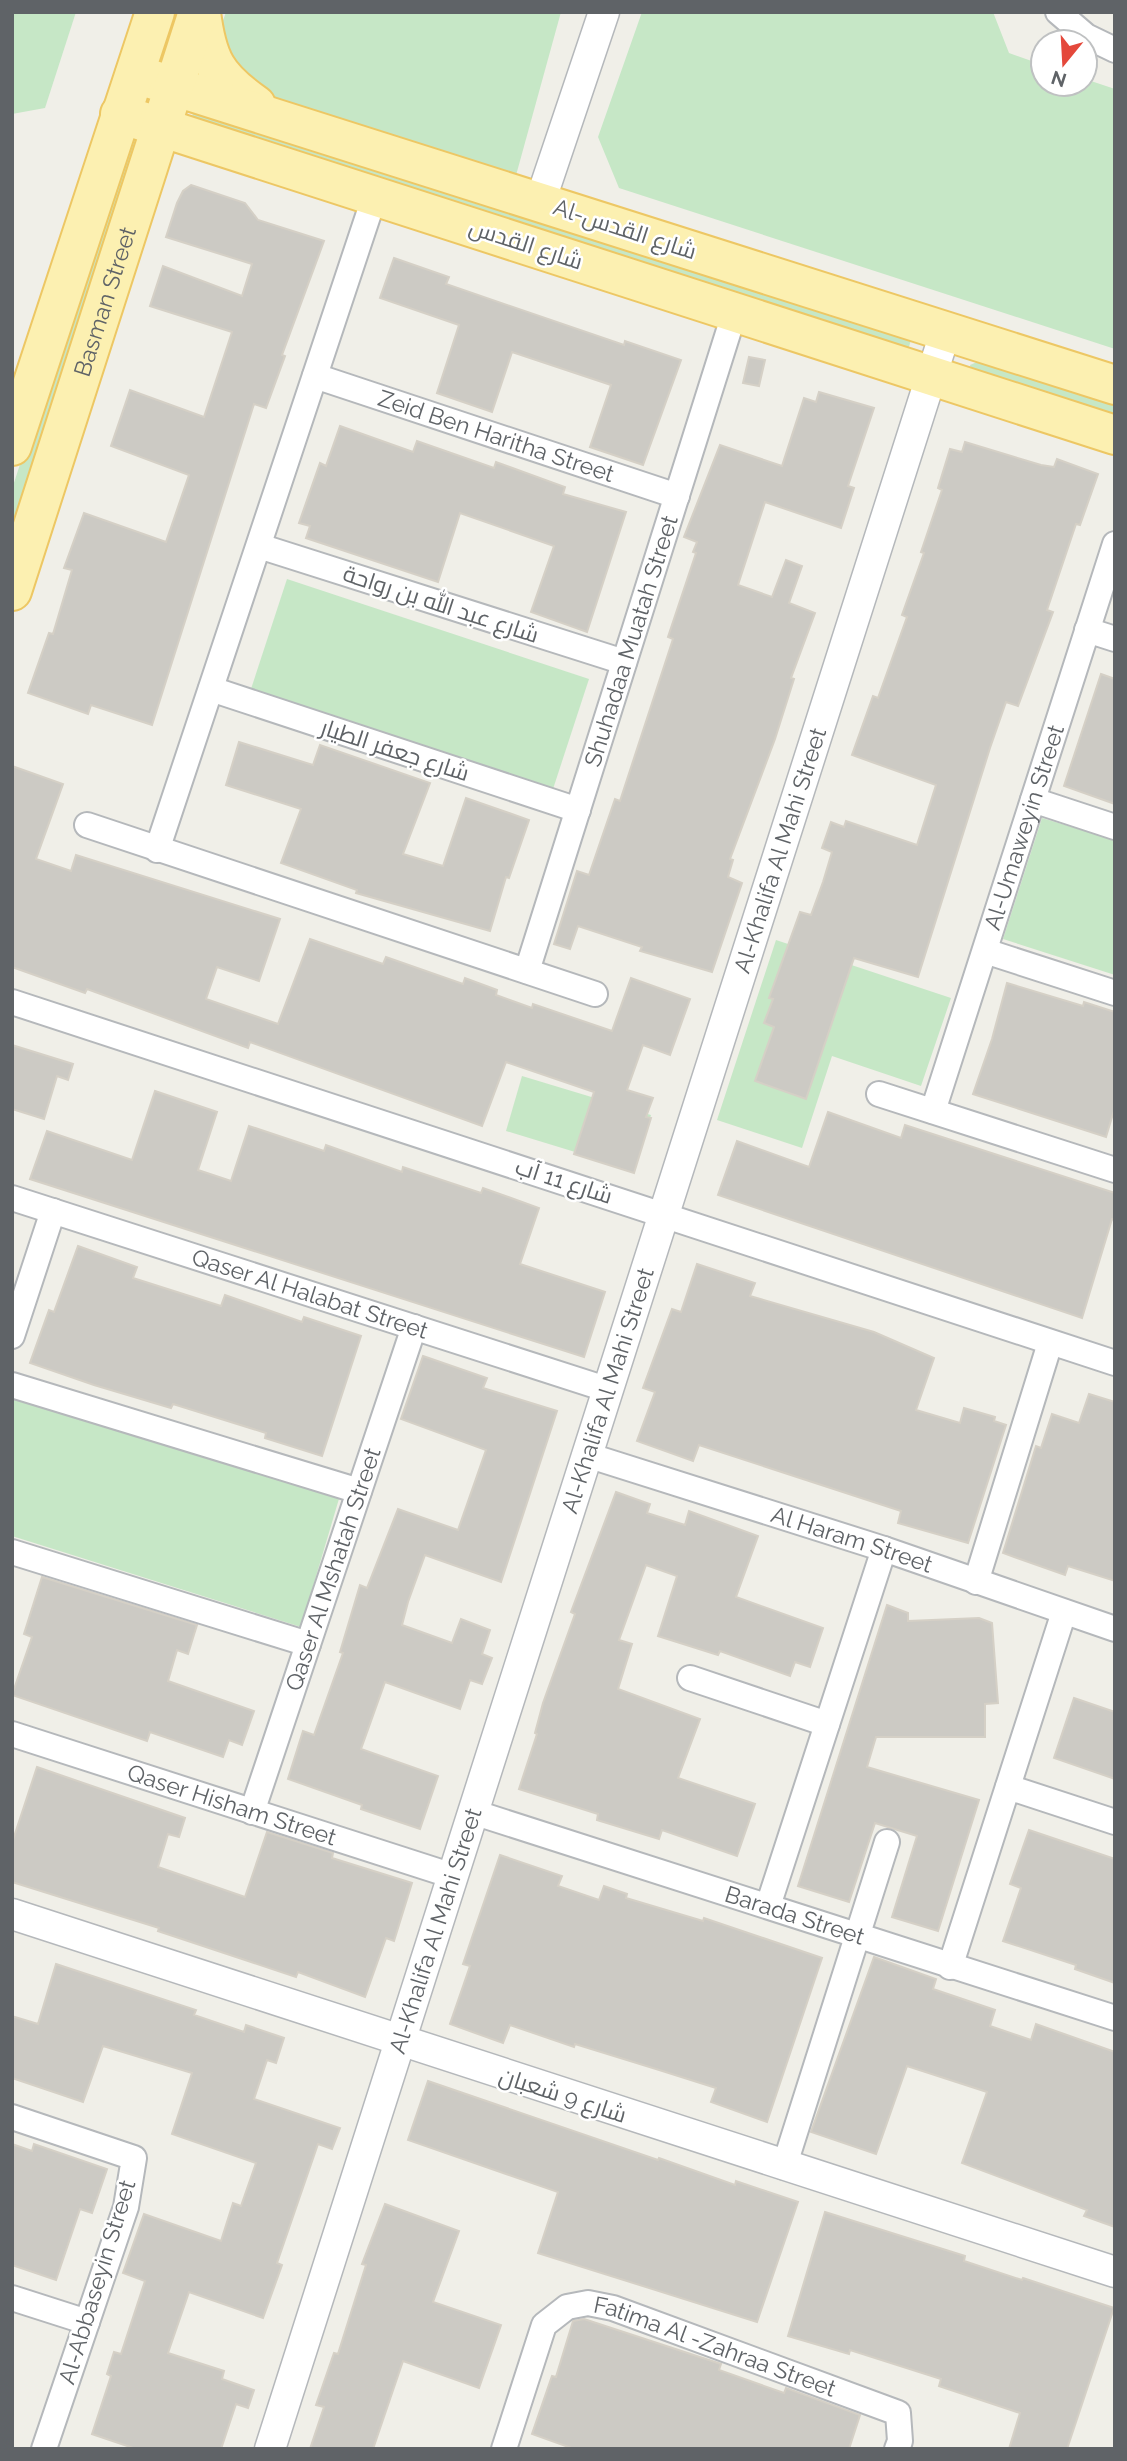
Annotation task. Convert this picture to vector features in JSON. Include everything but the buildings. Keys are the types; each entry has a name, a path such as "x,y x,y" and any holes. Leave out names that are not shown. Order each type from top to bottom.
{"main road":[{"name":"Basman Street","path":"12,446 155,12"},
{"name":"Basman Street","path":"12,591 173,85 200,12"},
{"path":"200,12 206,49 219,74 233,89 270,114"},
{"name":"Al-شارع القدس","path":"135,74 270,114 1115,385"},
{"name":"شارع القدس","path":"120,114 932,374"},
{"path":"144,175 176,152 217,144"},
{"path":"932,374 1115,435"}],"street":[{"path":"540,202 604,12"},
{"path":"1058,12 1086,36 1115,50"},
{"path":"157,850 375,195"},
{"name":"Shuhadaa Muatah Street","path":"527,971 735,311"},
{"name":"Al-Khalifa Al Mahi Street","path":"270,2449 946,330"},
{"name":"Zeid Ben Haritha Street","path":"315,376 677,496"},
{"name":"Al-Umaweyin Street","path":"933,1111 1115,544"},
{"name":"شارع عبد الله بن رواحة","path":"259,546 624,662"},
{"path":"1087,630 1115,639"},
{"name":"شارع جعفر الطيار","path":"211,689 578,810"},
{"path":"1033,800 1115,827"},
{"path":"87,825 595,994"},
{"path":"985,951 1115,992"},
{"name":"شارع 11 آب","path":"12,1002 1115,1363"},
{"path":"879,1094 1115,1170"},
{"name":"Qaser Al Halabat Street","path":"12,1198 609,1390"},
{"path":"12,1336 53,1211"},
{"name":"Qaser Al Mshatah Street","path":"252,1812 414,1327"},
{"path":"976,1581 1051,1342"},
{"path":"12,1385 359,1491"},
{"name":"Al Haram Street","path":"587,1455 884,1549 1115,1629"},
{"path":"768,1906 884,1549"},
{"path":"12,1552 308,1644"},
{"path":"950,1966 1064,1612"},
{"path":"690,1678 827,1724"},
{"name":"Qaser Hisham Street","path":"12,1734 453,1876"},
{"path":"1008,1787 1115,1822"},
{"name":"Barada Street","path":"473,1812 1115,2018"},
{"path":"784,2167 887,1842"},
{"name":"شارع 9 شعبان","path":"12,1914 784,2167 1115,2272"},
{"name":"Al-Abbaseyin Street","path":"12,2117 134,2158 126,2207 44,2449"},
{"path":"12,2298 87,2322"},
{"name":"Fatima Al -Zahraa Street","path":"504,2449 544,2325 567,2306 588,2303 613,2308 898,2413 900,2441 897,2449"}],"green space":[{"path":"12,12 76,12 45,108 12,114"},
{"path":"226,12 561,12 515,179 262,93 239,71 218,35"},
{"path":"642,12 993,12 1009,53 1029,60 1029,98 1099,98 1099,84 1115,89 1115,349 619,188 598,137"},
{"path":"196,104 914,330 908,350 190,123"},
{"path":"145,124 12,536 12,489 123,147"},
{"path":"977,362 1115,403 1115,419 972,374 970,365"},
{"path":"287,579 589,679 553,789 251,689"},
{"path":"1042,818 1115,840 1115,975 1003,939"},
{"path":"776,940 951,998 921,1086 832,1056 802,1148 717,1120"},
{"path":"522,1076 651,1115 634,1170 506,1131"},
{"path":"12,1392 341,1492 301,1627 12,1536"}]}
